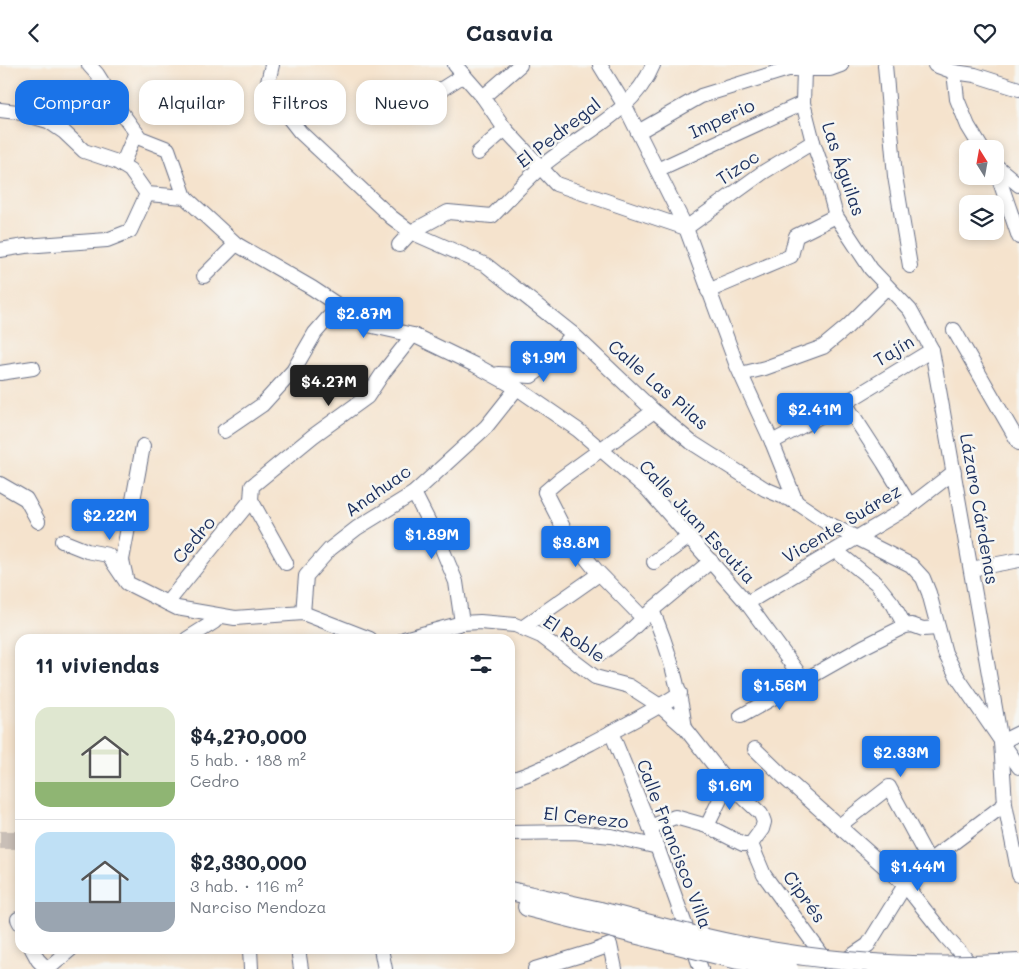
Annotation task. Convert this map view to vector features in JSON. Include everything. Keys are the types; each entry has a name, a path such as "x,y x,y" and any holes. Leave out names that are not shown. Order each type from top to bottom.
{"main road":[{"path":"515,893 738,960 789,969"},
{"path":"515,904 826,960 876,965 1019,963"}],"street":[{"name":"Calle Juan Escutia","path":"89,65 140,138 168,149 185,197 236,244 312,288 368,325 413,335 492,373 578,430 648,490 747,603 804,681"},
{"name":"Calle Las Pilas","path":"272,65 268,82 270,95 300,132 391,217 411,232 486,265 573,334 654,411 692,442 765,489 796,502 827,523 911,565 923,578 929,593 945,653 958,678 1019,767"},
{"path":"482,97 520,65"},
{"path":"600,65 625,106 686,228 740,374 772,442 796,502"},
{"name":"El Pedregal","path":"399,245 411,232 448,212 492,216 541,167 625,106 647,80 653,65"},
{"path":"638,132 700,95 779,68 804,70 830,69 841,65"},
{"path":"885,65 895,177 910,266"},
{"path":"935,65 954,72 979,70 1019,89"},
{"path":"447,80 460,70 505,129 556,184 686,228"},
{"name":"Las Águilas","path":"804,70 802,103 836,216 871,269 890,291"},
{"path":"954,72 957,99 968,126 977,140"},
{"name":"Imperio","path":"657,170 802,103"},
{"path":"0,110 17,112 48,121 64,132 84,151 117,162 130,170 147,194"},
{"path":"478,153 505,129"},
{"path":"122,165 136,132"},
{"name":"Tizoc","path":"686,228 762,173 813,142"},
{"path":"1004,173 1019,185"},
{"path":"1001,185 1019,237"},
{"path":"147,194 185,197"},
{"path":"0,250 25,246 107,240 130,231 147,194"},
{"path":"708,291 790,256 796,236 836,216"},
{"path":"204,276 236,244"},
{"path":"740,374 765,368 823,347 890,291"},
{"name":"Lázaro Cárdenas","path":"890,291 910,310 932,350 1001,742 1005,804 1019,875"},
{"path":"224,431 262,405 293,371 315,333 328,317 346,310"},
{"path":"954,329 1019,443"},
{"path":"492,373 531,376 546,365 573,334"},
{"path":"286,563 251,500 252,486 313,436 366,397 413,335"},
{"name":"Tajín","path":"772,442 844,403 932,350"},
{"path":"0,373 33,369"},
{"name":"Anahuac","path":"303,613 306,576 330,549 357,528 414,493 486,427 517,388"},
{"path":"844,403 910,506"},
{"path":"654,411 544,492 566,533 599,574 647,614 664,638 680,693 685,728"},
{"path":"127,583 122,560 143,446"},
{"name":"Vicente Suárez","path":"747,603 910,506 954,472"},
{"path":"0,484 26,499 38,521"},
{"path":"414,493 441,545 456,582 462,623"},
{"name":"Cedro","path":"167,603 251,500"},
{"path":"654,562 689,537"},
{"path":"62,541 87,551 108,555 127,583 177,608 235,618 303,613 357,634"},
{"path":"836,551 876,583 892,604 905,626"},
{"path":"971,569 1019,560"},
{"path":"602,653 627,634 647,614 711,561"},
{"path":"522,628 599,574"},
{"path":"196,634 220,616"},
{"name":"El Roble","path":"422,634 462,623 480,622 515,625 541,636 595,677 629,686 660,705 685,728 728,783 761,814 764,822 762,829 751,844"},
{"path":"742,716 863,647 905,626 912,625 923,629 938,628"},
{"path":"515,778 549,764 611,732 680,693"},
{"name":"Calle Francisco Villa","path":"611,732 658,847 701,969"},
{"path":"1001,742 1019,733"},
{"path":"755,749 905,885 946,937 975,969"},
{"path":"707,826 728,783"},
{"path":"839,826 889,787 929,861"},
{"path":"832,969 868,945 905,885 929,861 1005,804"},
{"path":"650,827 676,817 707,826 743,845 751,844"},
{"name":"El Cerezo","path":"515,833 574,832 611,836 658,847"},
{"name":"Ciprés","path":"751,844 764,875 832,969"},
{"path":"535,969 610,945 615,969"},
{"path":"35,954 38,960 48,969 64,954"},
{"path":"250,954 251,969"},
{"path":"299,954 301,969"},
{"path":"382,954 386,969"}],"tunnel":[{"path":"0,840 15,840"}]}
